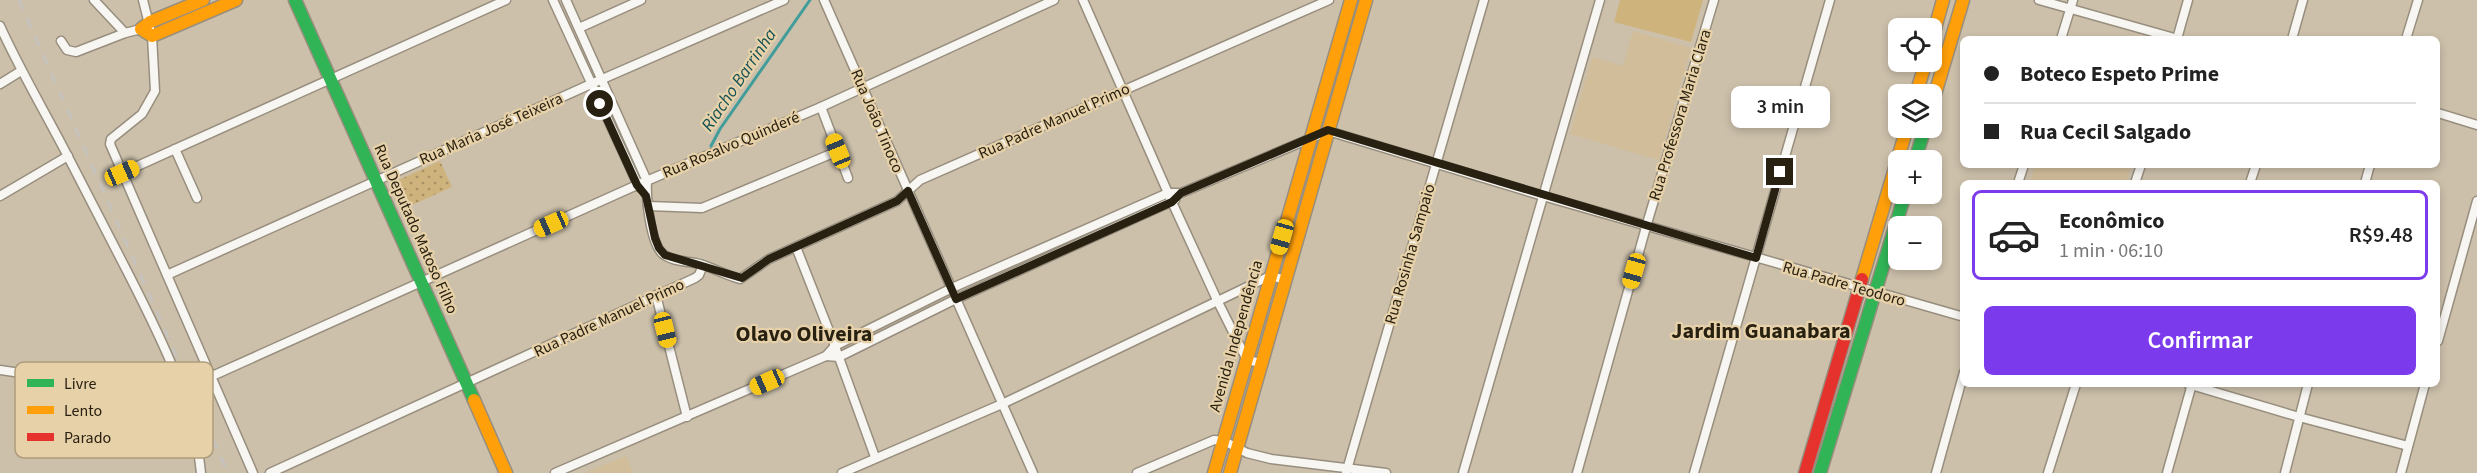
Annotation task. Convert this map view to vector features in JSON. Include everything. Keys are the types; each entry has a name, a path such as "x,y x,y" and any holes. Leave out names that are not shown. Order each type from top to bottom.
{"street":[{"path":"94,0 125,33"},
{"path":"143,0 155,84 153,97 142,114 110,142 204,362"},
{"path":"147,29 203,0"},
{"path":"61,41 68,50 76,52 125,33 147,29 236,0"},
{"name":"Rua Deputado Matoso Filho","path":"295,0 506,473"},
{"path":"122,173 506,0"},
{"path":"553,0 637,185 646,196"},
{"path":"566,0 647,181 648,206 655,238 662,253 677,260 703,265"},
{"path":"579,28 641,0"},
{"name":"Rua Maria José Teixeira","path":"167,274 784,0"},
{"name":"Rua João Tinoco","path":"824,0 1033,473"},
{"name":"Rua Rosalvo Quinderé","path":"213,376 637,185 821,107 1054,0"},
{"path":"1083,0 1218,302 1247,360 1261,363"},
{"name":"Rua Padre Manuel Primo","path":"270,473 695,278 699,275 703,265 740,279 760,264 897,201 920,180 1329,0"},
{"name":"Avenida Independência","path":"1214,473 1351,0"},
{"name":"Avenida Independência","path":"1230,473 1366,0"},
{"name":"Rua Rosinha Sampaio","path":"1347,471 1484,0"},
{"path":"1463,473 1600,0"},
{"name":"Rua Professora Maria Clara","path":"1577,473 1646,226 1714,0"},
{"path":"1694,473 1830,0"},
{"path":"1938,18 1943,0"},
{"path":"1938,84 1962,0"},
{"path":"2039,0 2071,4 2168,36"},
{"path":"2178,36 2188,0"},
{"path":"2293,36 2303,0"},
{"path":"2407,36 2418,0"},
{"path":"2062,36 2071,4"},
{"path":"0,26 21,71 68,156 156,329 169,362"},
{"path":"0,84 21,71"},
{"path":"821,107 848,178"},
{"path":"2440,114 2477,124"},
{"path":"555,473 1068,250 1172,202 1181,193 1328,130"},
{"name":"Rua Padre Teodoro","path":"1328,130 1875,294 1960,316"},
{"path":"1805,473 1903,138"},
{"path":"175,149 197,198"},
{"path":"648,206 702,208 838,151"},
{"path":"0,196 68,156"},
{"path":"837,352 952,288 1168,193 1181,193"},
{"path":"2440,333 2477,201"},
{"path":"1820,473 1902,204"},
{"path":"1064,240 1068,250"},
{"path":"795,247 837,352 875,457"},
{"path":"842,473 1002,404 1270,276 1286,280"},
{"path":"656,295 687,417"},
{"path":"0,370 15,372"},
{"path":"213,384 253,473"},
{"path":"1936,473 1960,386"},
{"path":"2048,473 2075,387"},
{"path":"2167,473 2190,387"},
{"path":"2201,387 2299,417 2408,446"},
{"path":"2285,473 2307,387"},
{"path":"2401,473 2424,387"},
{"path":"1137,473 1210,441 1224,441 1237,448 1271,459 1347,471 1386,473"},
{"path":"198,458 201,473"}],"shaded area":[{"path":"1620,0 1703,0 1691,42 1614,22"},
{"path":"1633,31 1691,48 1659,160 1570,134 1592,57 1623,66"},
{"path":"440,161 452,187 401,210 390,184"},
{"path":"2034,168 2130,168 2127,180 2031,180"},
{"path":"626,456 633,473 584,473"}],"waterway":[{"name":"Riacho Barrinha","path":"711,146 720,129 810,0"}],"railway":[{"path":"19,0 179,362"},
{"path":"213,439 228,473"}],"traffic: fast":[{"path":"295,0 474,400"},
{"path":"1918,150 1922,138"},
{"path":"1820,473 1902,204"}],"traffic: slow":[{"path":"203,0 150,22 141,29 152,36 236,0"},
{"path":"1214,473 1351,0"},
{"path":"1230,473 1366,0"},
{"path":"1938,18 1943,0"},
{"path":"1938,84 1963,0"},
{"path":"1919,84 1923,72"},
{"path":"1862,279 1904,138"},
{"path":"474,400 506,473"}],"traffic: jam":[{"path":"1805,473 1862,279"}],"district":[{"name":"Jardim Guanabara","path":"1761,331"},
{"name":"Olavo Oliveira","path":"804,334"}],"route":[{"path":"600,104 637,185 646,196 655,238 665,255 703,265 740,279 769,259 897,201 908,191 956,299 1172,202 1181,193 1328,130 1756,258 1780,172"}]}
